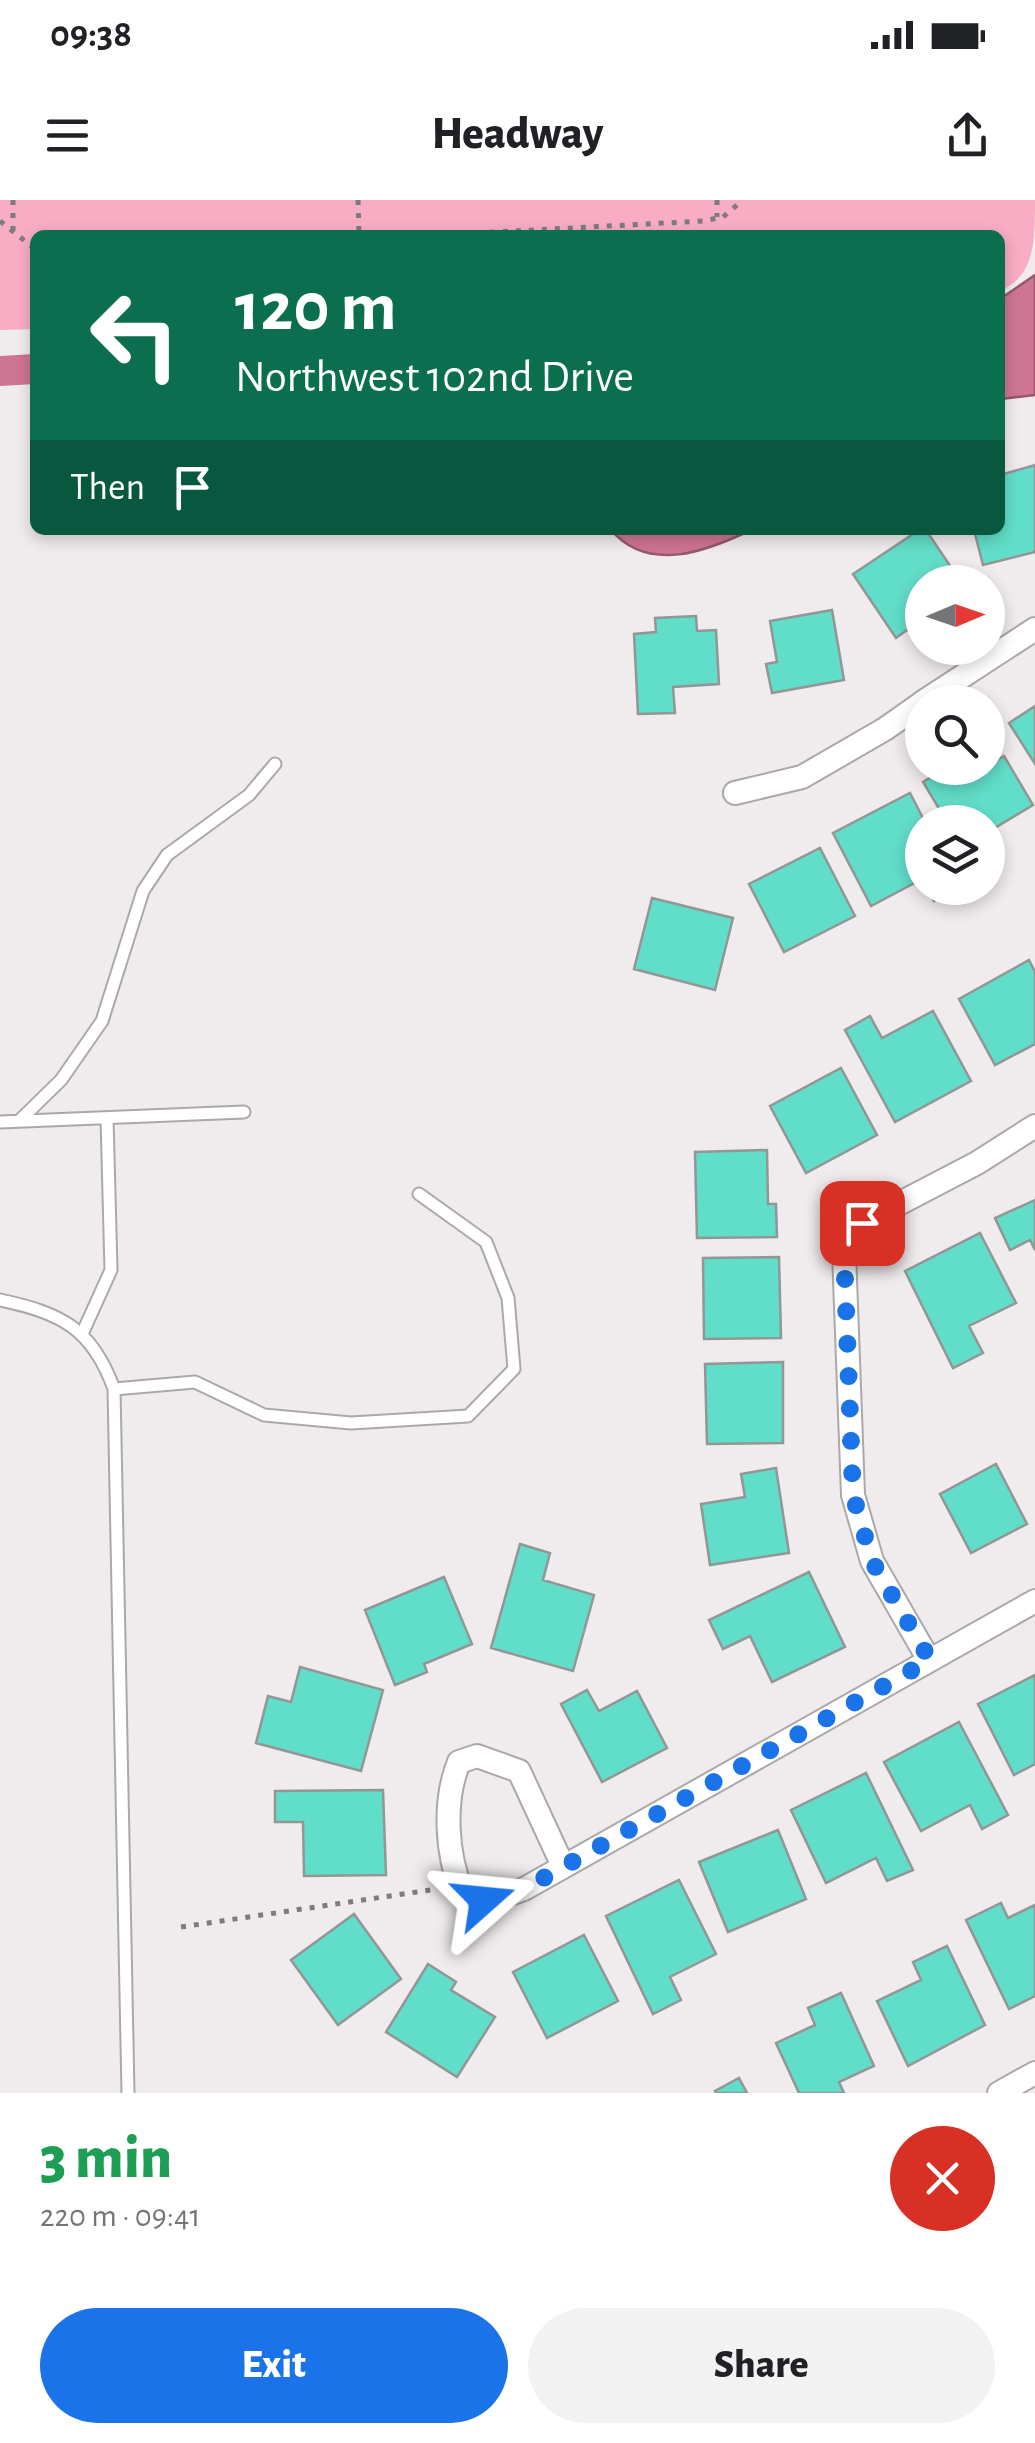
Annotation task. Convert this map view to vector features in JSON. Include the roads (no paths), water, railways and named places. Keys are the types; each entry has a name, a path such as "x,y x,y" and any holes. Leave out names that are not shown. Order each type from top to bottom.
{"street":[{"path":"950,685 1035,628"},
{"path":"735,794 802,777 905,715"},
{"path":"930,1660 872,1561 853,1495 844,1252 862,1223 978,1162 1035,1126"},
{"path":"563,1866 519,1771 477,1756 458,1762 448,1788 453,1870 463,1894 484,1900 503,1897 524,1889 1035,1600"},
{"path":"1000,2093 1035,2073"}],"lane":[{"path":"19,1121 61,1080 102,1022 142,891 167,855 248,794 275,764"},
{"path":"0,1122 244,1112"},
{"path":"82,1334 111,1270 107,1118"},
{"path":"114,1389 196,1382 264,1415 351,1422 468,1416 514,1369 508,1298 486,1242 419,1194"},
{"path":"0,1300 40,1308 82,1334 102,1356 114,1389 128,2093"}],"waterway":[{"path":"0,371 30,369"}]}
